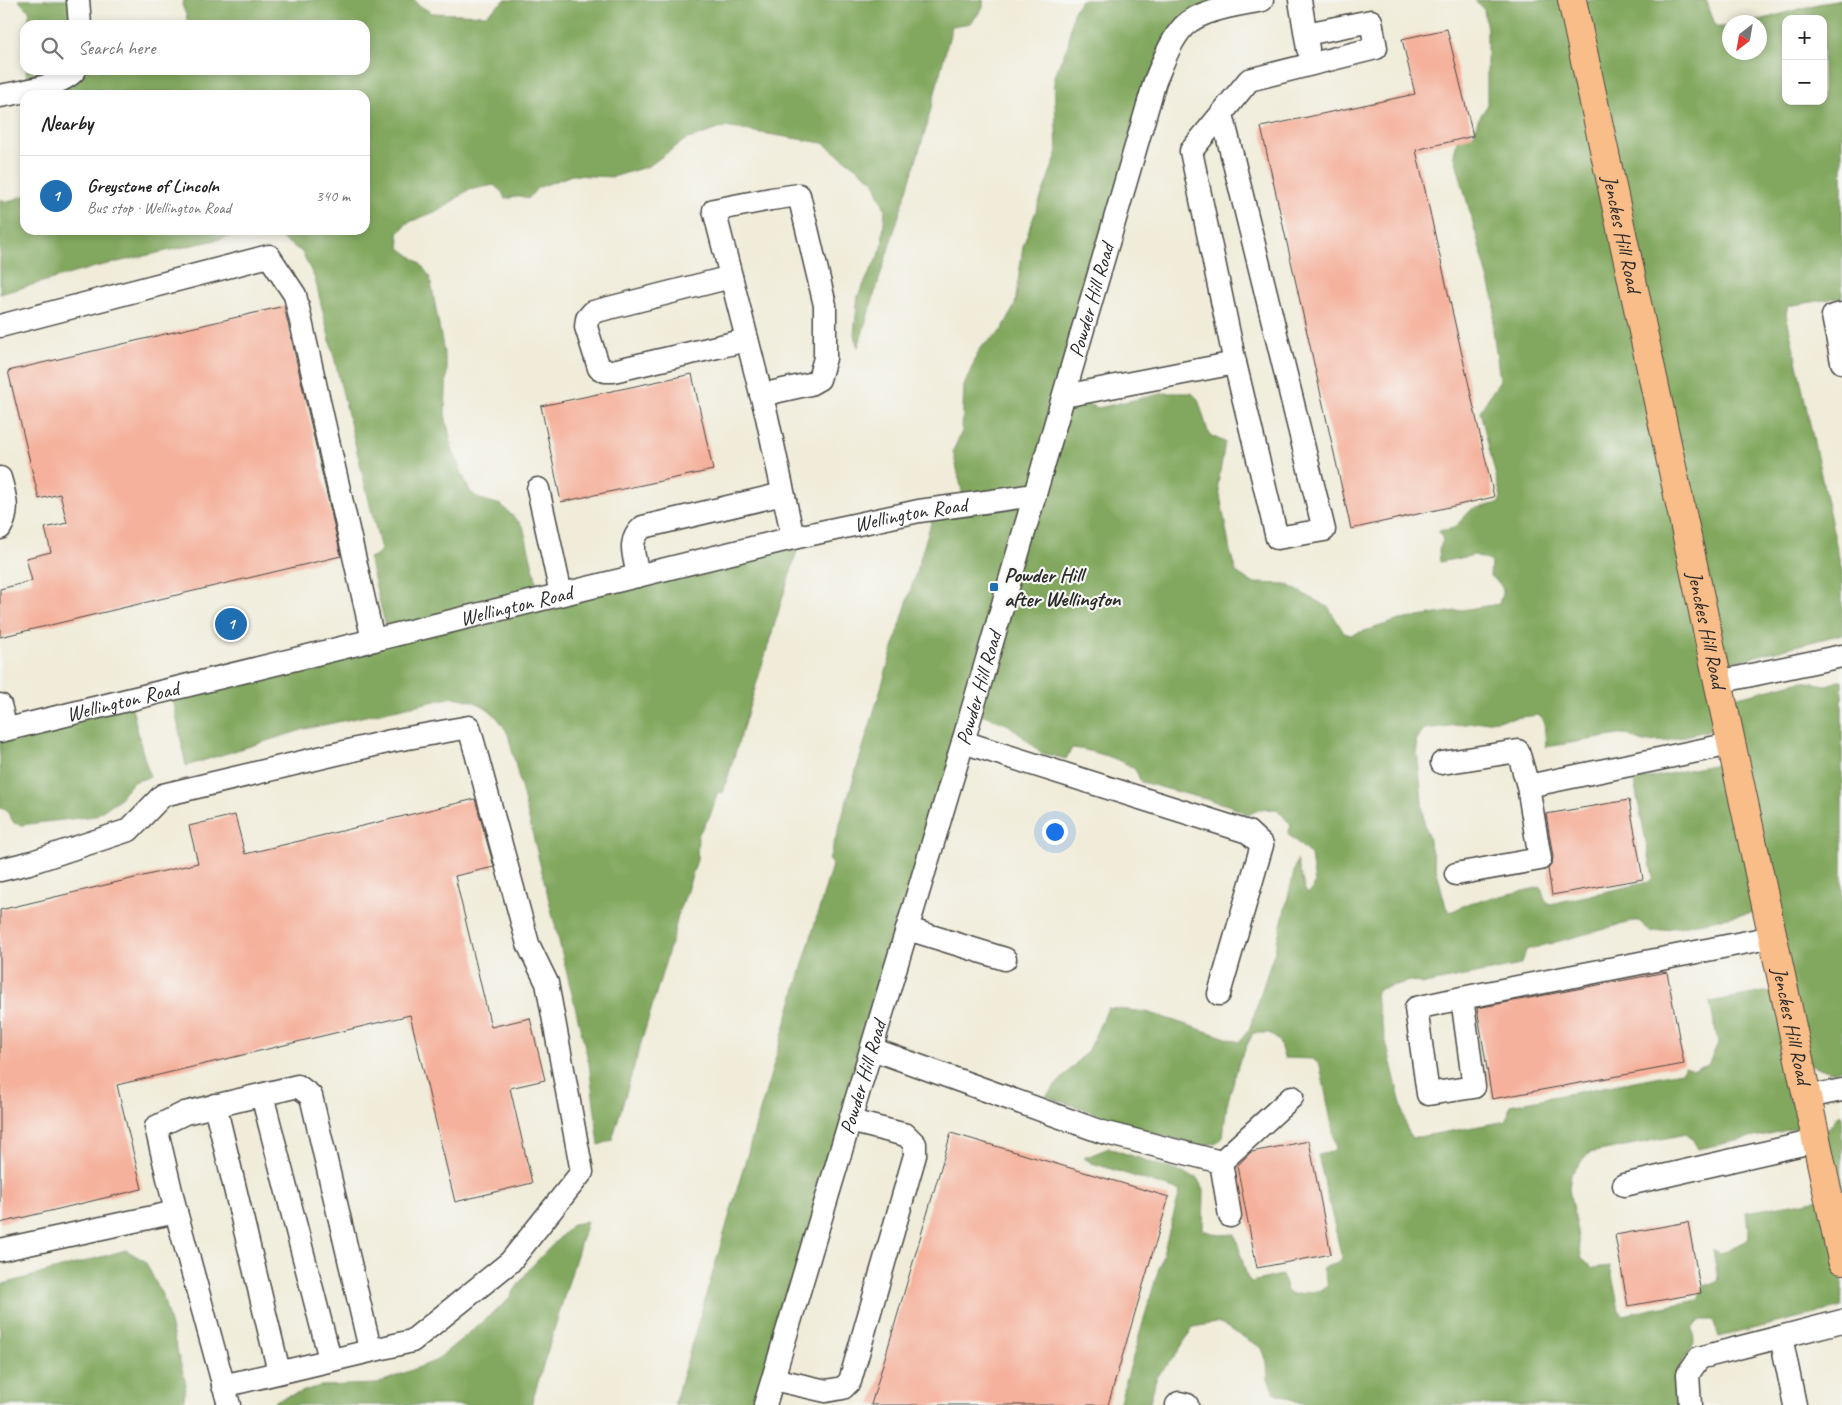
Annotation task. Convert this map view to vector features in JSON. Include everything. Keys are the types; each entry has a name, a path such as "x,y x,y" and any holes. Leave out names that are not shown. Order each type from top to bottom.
{"main road":[{"name":"Jenckes Hill Road","path":"1572,0 1842,1260"}],"street":[{"path":"78,0 80,20"},
{"name":"Powder Hill Road","path":"766,1405 963,742 1155,82 1168,50 1184,26 1195,18 1262,0"},
{"path":"1300,0 1311,64"},
{"path":"1222,114 1324,530 1276,538 1235,363 1191,151 1249,80 1376,48 1371,21 1306,34"},
{"path":"25,90 45,85 71,75"},
{"path":"0,96 20,91"},
{"path":"761,395 810,384 819,379 825,358 824,305 799,195 714,210 761,395 793,538"},
{"path":"0,326 269,256 295,295 373,640"},
{"path":"731,277 593,312 587,319 586,327 599,368 605,371 614,371 747,340"},
{"path":"1842,314 1833,316 1842,362"},
{"path":"1064,396 1235,363"},
{"path":"0,478 6,500 3,522 0,528"},
{"path":"538,489 561,594"},
{"path":"638,576 632,541 635,534 643,527 783,494"},
{"name":"Wellington Road","path":"3,730 793,538 919,511 1035,495"},
{"path":"1718,682 1842,656"},
{"path":"0,705 3,730"},
{"path":"0,870 29,863 129,830 163,795 391,741 469,727 528,944 547,983 582,1172 510,1262 412,1341 370,1349 279,1372 226,1395 176,1212 156,1127 185,1113 298,1086 311,1096 370,1349"},
{"path":"963,742 1240,829 1248,832 1262,845 1219,994"},
{"path":"1528,786 1731,744"},
{"path":"1442,763 1518,751 1528,786 1540,858 1456,874"},
{"path":"908,929 1005,959"},
{"path":"1462,998 1773,937"},
{"path":"872,1049 1102,1132 1221,1162"},
{"path":"1807,1097 1842,1090"},
{"path":"262,1094 330,1359"},
{"path":"1221,1162 1292,1097"},
{"path":"215,1106 279,1372"},
{"path":"773,1380 826,1391 843,1388 850,1381 915,1155 915,1144 906,1135 850,1121"},
{"path":"1624,1185 1816,1141"},
{"path":"1221,1162 1230,1216"},
{"path":"0,1250 176,1212"},
{"path":"1690,1405 1688,1374 1699,1358 1842,1321"},
{"path":"1781,1336 1795,1405"},
{"path":"1177,1405 1179,1403 1187,1405"}],"green space":[{"path":"18,0 78,0 80,20 28,20 30,12"},
{"path":"184,0 415,0 417,4 432,13 486,15 505,0 983,0 983,8 971,23 952,26 925,132 858,347 854,335 858,296 882,248 885,209 873,180 823,143 725,127 685,140 649,166 613,177 572,175 537,188 528,199 521,196 505,199 502,192 494,185 468,190 442,209 407,223 398,234 400,248 419,262 430,277 447,369 445,414 453,452 470,492 480,499 501,505 523,526 541,600 800,541 723,793 718,792 710,816 698,835 697,860 679,910 674,933 612,1140 599,1145 589,1063 508,734 498,718 480,704 454,697 305,729 186,766 172,694 388,636 369,558 381,550 315,279 302,252 276,235 370,235 370,90 33,90 28,88 27,75 370,75 370,20 187,20 182,5"},
{"path":"1081,0 1216,0 1181,32 1066,397 1098,408 1165,393 1192,393 1198,399 1209,435 1225,442 1218,484 1230,551 1236,572 1253,583 1286,584 1329,608 1344,633 1351,635 1400,620 1499,604 1503,590 1500,584 1490,576 1491,562 1475,555 1440,562 1439,550 1443,540 1439,531 1454,528 1472,509 1499,503 1501,497 1480,411 1500,380 1493,330 1495,303 1454,154 1458,137 1474,134 1478,120 1487,106 1487,30 1484,10 1475,0 1706,0 1716,27 1722,27 1722,60 1767,60 1767,18 1818,4 1842,0 1842,297 1788,306 1786,313 1842,572 1842,634 1713,667 1722,701 1802,681 1826,685 1842,680 1842,1069 1831,1072 1798,1060 1802,1127 1698,1149 1693,1140 1686,1134 1589,1153 1571,1174 1569,1189 1582,1259 1593,1268 1610,1266 1619,1310 1623,1315 1698,1300 1704,1286 1718,1279 1713,1250 1721,1253 1749,1239 1746,1212 1826,1198 1816,1145 1837,1116 1842,1114 1842,1307 1719,1337 1713,1320 1701,1320 1693,1328 1694,1343 1675,1376 1678,1405 1306,1405 1274,1392 1268,1379 1267,1362 1262,1348 1223,1325 1216,1323 1193,1327 1176,1355 1157,1376 1149,1405 1119,1405 1180,1191 1092,1163 1084,1158 1109,1148 1197,1178 1204,1190 1203,1230 1220,1235 1235,1234 1247,1277 1251,1282 1282,1275 1287,1291 1292,1295 1323,1290 1328,1285 1322,1268 1338,1263 1342,1258 1318,1155 1332,1152 1336,1147 1320,1065 1313,1059 1284,1058 1279,1041 1269,1033 1253,1033 1240,1059 1227,1104 1223,1137 1217,1143 1202,1145 1152,1133 1046,1096 1088,1050 1108,1008 1147,1012 1239,1042 1249,1030 1275,950 1297,860 1305,890 1308,894 1315,884 1311,855 1288,834 1291,825 1277,809 1258,810 1248,815 1228,805 1141,782 1132,767 1116,759 1087,750 1072,748 1066,759 1042,753 1009,725 974,711 765,1405 674,1405 832,865 829,860 934,513 963,496 953,451 962,431 964,386 980,348 1002,330 1015,305 1023,246 1057,154 1054,76 1068,45 1073,13","holes":["1538,715 1544,721 1546,747 1625,734 1643,742 1667,741 1721,727 1732,761 1634,781 1653,877 1649,882 1550,904 1545,900 1541,887 1469,903 1451,912 1446,907 1424,821 1416,739 1424,729","1760,911 1780,989 1710,1002 1718,1043 1708,1065 1694,1070 1685,1067 1681,1072 1510,1105 1507,1121 1413,1138 1408,1134 1375,995 1380,989 1411,981 1424,984 1516,966 1522,963 1526,950 1634,921 1639,921 1651,932"]},
{"path":"20,197 20,235 238,235 95,267 0,294 0,199 8,202"},
{"path":"131,703 150,777 133,782 118,800 95,816 21,825 14,823 6,810 0,808 0,732"},
{"path":"587,1222 531,1405 272,1405 277,1400 320,1386 376,1384 435,1361 506,1302 531,1267 573,1224"},
{"path":"126,1250 145,1261 163,1297 186,1384 183,1405 0,1405 0,1285"}],"building":[{"path":"1447,29 1473,136 1416,150 1494,497 1351,529 1261,127 1415,94 1402,39"},
{"path":"284,306 341,556 0,637 0,589 32,581 26,558 51,552 45,528 67,523 60,494 39,499 8,371"},
{"path":"692,374 713,470 561,502 541,406"},
{"path":"475,799 494,867 455,876 491,1027 530,1018 545,1080 510,1088 532,1183 455,1202 410,1015 117,1085 142,1189 0,1223 0,910 198,863 189,826 235,815 245,854"},
{"path":"1629,800 1643,879 1552,895 1548,869 1552,864 1553,857 1546,814"},
{"path":"1667,972 1684,1064 1492,1099 1477,1008"},
{"path":"951,1133 1169,1197 1108,1405 871,1405"},
{"path":"1309,1141 1331,1254 1257,1268 1237,1166 1251,1152"},
{"path":"1688,1222 1701,1293 1628,1306 1615,1235"}],"place":[{"name":"Powder Hill after Wellington","path":"994,587"},
{"name":"Greystone of Lincoln","path":"231,624"}]}
